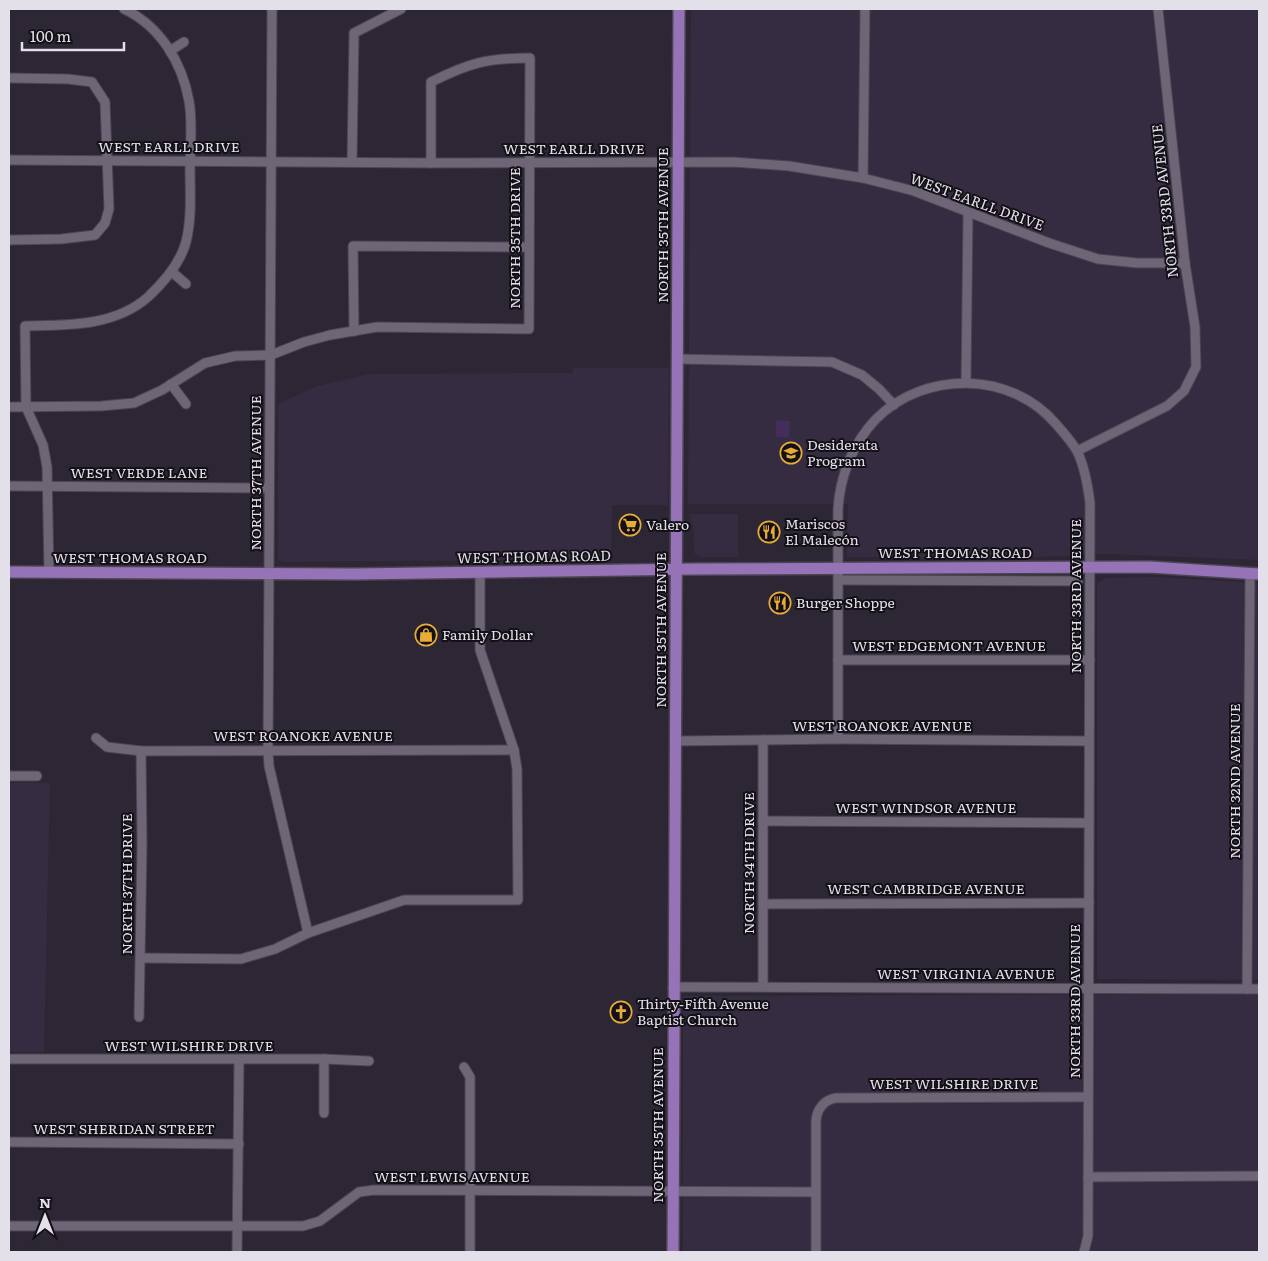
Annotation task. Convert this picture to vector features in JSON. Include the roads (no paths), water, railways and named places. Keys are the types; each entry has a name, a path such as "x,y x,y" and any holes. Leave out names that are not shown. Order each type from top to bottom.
{"main road":[{"name":"NORTH 35TH AVENUE","path":"673,1252 679,9"},
{"name":"WEST THOMAS ROAD","path":"9,572 270,574 1090,567 1170,568 1255,574"}],"street":[{"path":"50,572 49,486 43,446 26,407 25,326 76,324 114,318 146,298 172,272 186,242 190,213 190,102 181,70 159,36 136,15 124,9"},
{"name":"NORTH 37TH AVENUE","path":"272,9 268,766 308,933"},
{"path":"352,161 354,32 401,9"},
{"path":"864,178 865,9"},
{"name":"NORTH 33RD AVENUE","path":"1084,1252 1088,1236 1090,503 1077,451 1167,406 1184,392 1196,367 1195,327 1185,263 1158,9"},
{"path":"170,51 184,42"},
{"name":"NORTH 35TH DRIVE","path":"354,331 377,327 529,329 530,58 486,60 461,67 431,82 431,163"},
{"path":"9,78 68,79 92,82 106,102 109,208 105,223 95,235 61,239 9,240"},
{"name":"WEST EARLL DRIVE","path":"9,160 272,160 431,163 733,162 789,166 864,178 914,191 968,213 1098,259 1137,263 1185,263"},
{"path":"966,382 968,213"},
{"path":"9,407 101,406 134,403 172,384 205,363 235,356 270,355 304,342 354,331 354,246 529,247"},
{"path":"172,272 186,284"},
{"path":"677,359 832,362 862,375 894,405"},
{"path":"838,739 838,509 841,482 853,452 876,420 894,405 922,389 966,382 990,384 1034,402 1050,417 1077,451"},
{"path":"172,384 186,404"},
{"name":"WEST VERDE LANE","path":"9,486 269,488"},
{"path":"1060,568 1060,581"},
{"path":"141,958 241,959 275,949 308,933 404,900 518,900 517,769 514,750 480,650 480,573"},
{"name":"NORTH 32ND AVENUE","path":"1247,989 1255,574"},
{"name":"WEST THOMAS ROAD","path":"839,580 1078,581"},
{"name":"WEST EDGEMONT AVENUE","path":"838,660 1090,660"},
{"name":"WEST ROANOKE AVENUE","path":"96,738 107,747 141,751 514,750"},
{"name":"WEST ROANOKE AVENUE","path":"675,741 838,739 1089,741"},
{"name":"NORTH 34TH DRIVE","path":"763,740 763,986"},
{"name":"NORTH 37TH DRIVE","path":"139,1017 141,958 141,751"},
{"path":"9,776 37,776"},
{"name":"WEST WINDSOR AVENUE","path":"763,821 1089,822"},
{"name":"WEST CAMBRIDGE AVENUE","path":"763,904 1089,902"},
{"name":"WEST VIRGINIA AVENUE","path":"673,987 1259,989"},
{"name":"WEST WILSHIRE DRIVE","path":"9,1059 324,1059 369,1061"},
{"path":"324,1059 324,1112"},
{"path":"238,1252 239,1060"},
{"path":"464,1067 470,1078 470,1252"},
{"name":"WEST WILSHIRE DRIVE","path":"816,1192 816,1121 822,1105 836,1098 1088,1097"},
{"name":"WEST SHERIDAN STREET","path":"9,1142 239,1144"},
{"path":"1088,1176 1259,1176"},
{"name":"WEST LEWIS AVENUE","path":"9,1226 303,1226 320,1221 359,1192 374,1190 816,1192"},
{"path":"816,1192 816,1252"}],"place":[{"name":"Desiderata Program","path":"791,453"},
{"name":"Valero","path":"630,525"},
{"name":"Mariscos El Malecón","path":"769,532"},
{"name":"Burger Shoppe","path":"780,603"},
{"name":"Family Dollar","path":"426,635"},
{"name":"Thirty-Fifth Avenue Baptist Church","path":"621,1012"}]}
